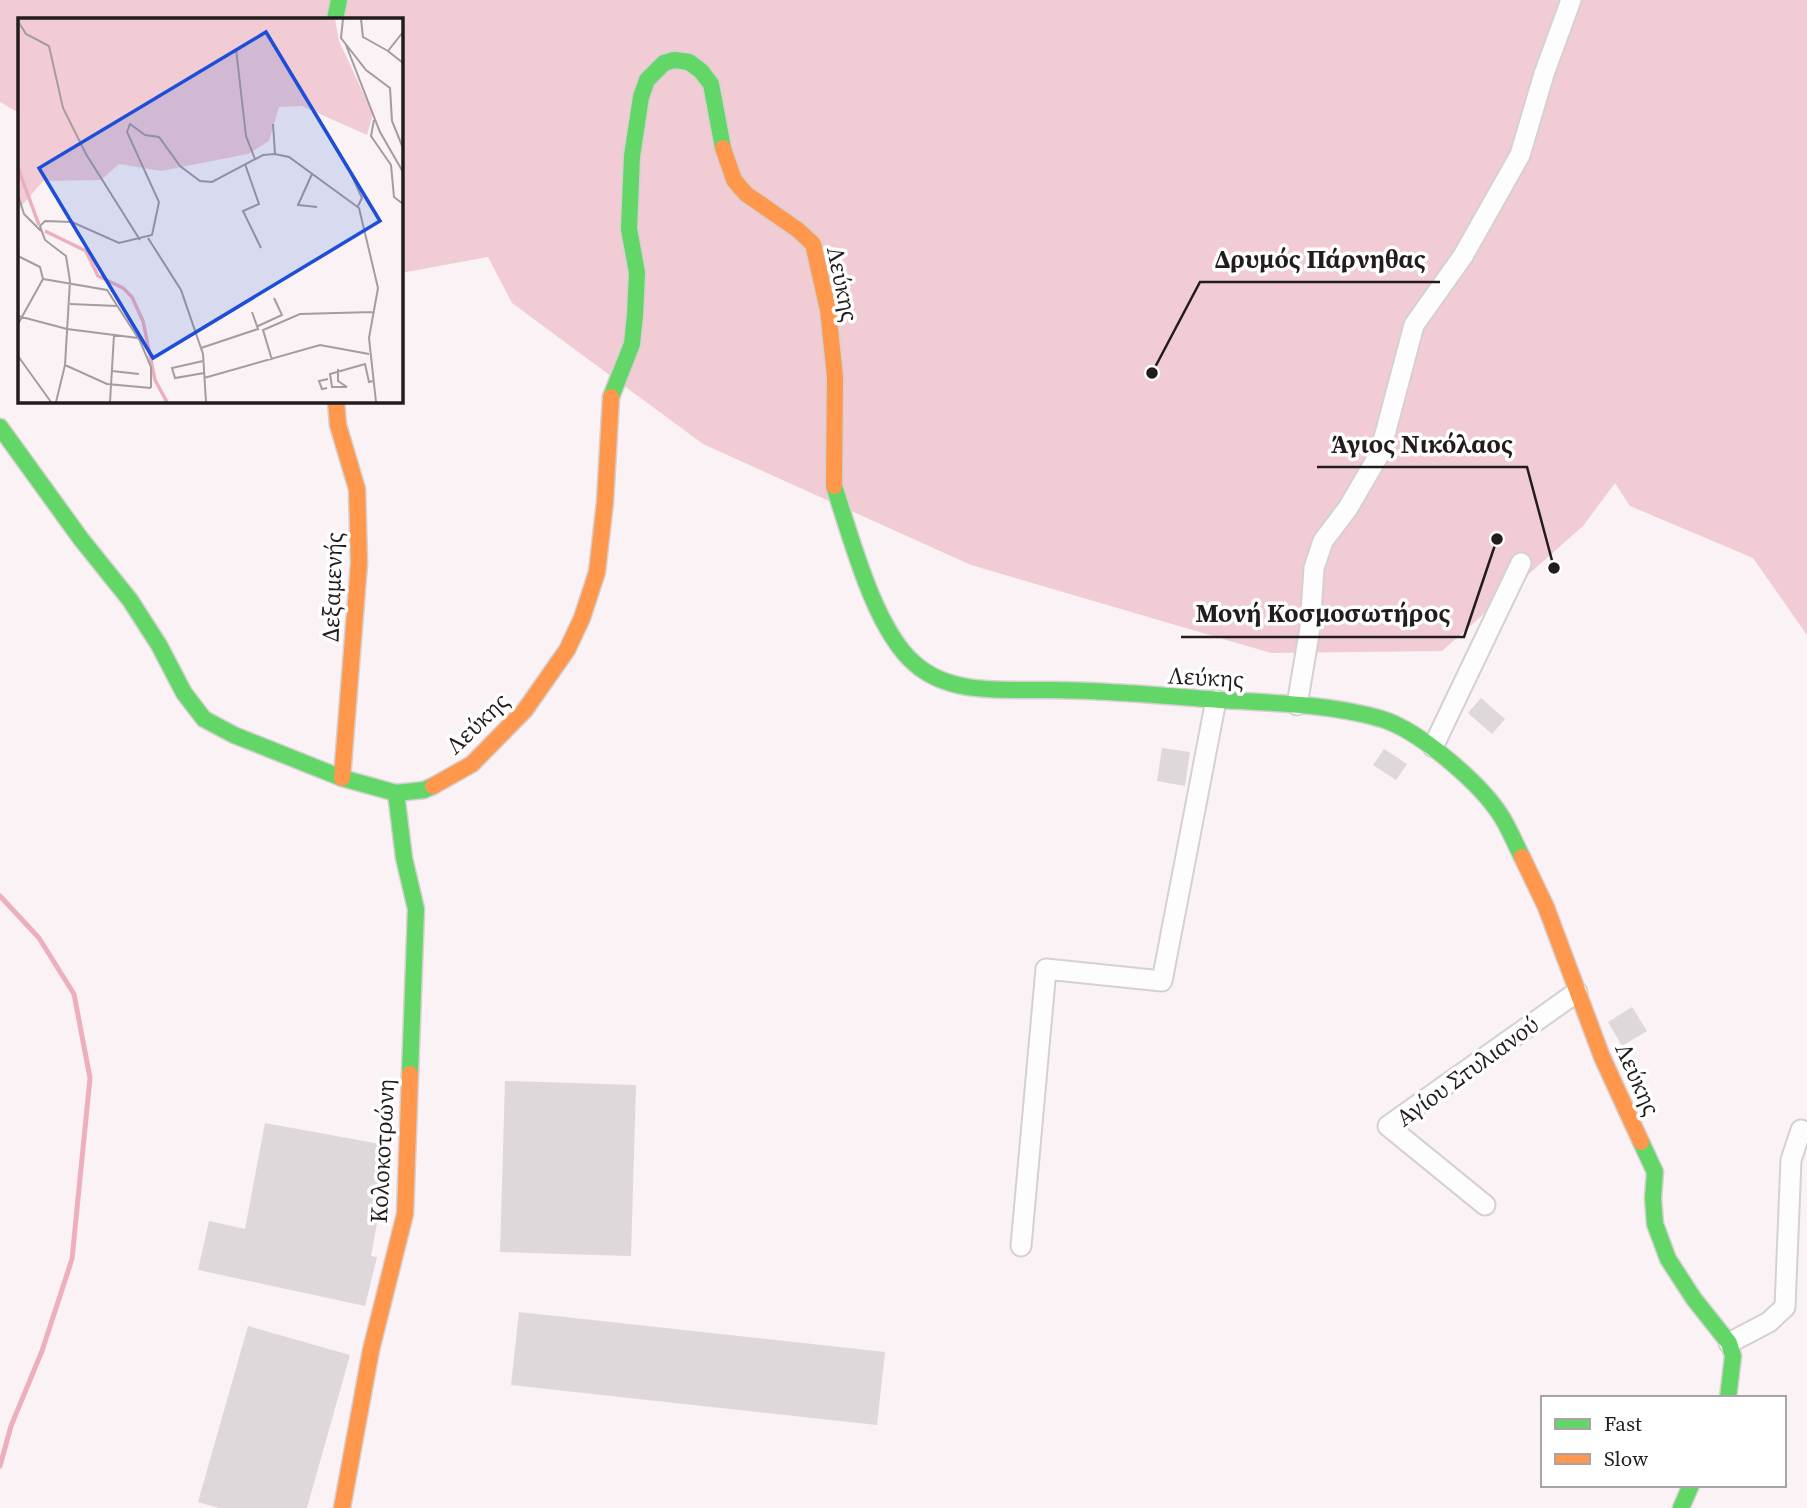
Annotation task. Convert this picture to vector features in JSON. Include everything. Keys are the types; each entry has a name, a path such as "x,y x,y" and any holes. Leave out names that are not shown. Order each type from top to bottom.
{"street":[{"path":"335,18 339,0"},
{"path":"1297,705 1310,628 1314,568 1323,541 1348,508 1380,453 1414,326 1463,256 1520,155 1544,74 1571,0"},
{"name":"Λεύκης","path":"0,427 81,539 130,600 159,645 184,693 204,719 234,735 342,778 396,793 424,790 448,779 472,764 525,710 567,650 582,618 597,572 605,502 609,402 632,344 637,273 629,229 632,156 639,109 647,80 664,63 674,60 689,62 701,71 711,84 724,153 734,180 746,194 798,229 813,244 828,310 835,377 836,427 833,466 836,496 868,589 896,642 914,664 941,680 962,687 1072,690 1297,705 1353,712 1385,720 1413,733 1433,747 1484,794 1502,817 1546,906 1619,1095 1655,1172 1655,1224 1668,1259 1694,1299 1715,1322 1729,1343"},
{"name":"Δεξαμενής","path":"336,402 338,425 357,489 359,564 342,778"},
{"path":"1433,747 1521,563"},
{"path":"1021,1246 1046,970 1162,981 1216,700"},
{"name":"Κολοκοτρώνη","path":"342,1508 371,1350 405,1214 416,909 404,858 396,793"},
{"name":"Αγίου Στυλιανού","path":"1485,1205 1388,1126 1577,992"},
{"path":"1728,1396 1733,1356 1729,1343 1769,1322 1785,1307 1791,1160 1801,1130"},
{"path":"1681,1508 1690,1487"}],"shaded area":[{"path":"0,0 1807,0 1807,635 1753,558 1630,506 1615,483 1583,526 1442,651 1271,653 971,565 703,444 512,303 488,257 402,273 402,18 18,18 18,112 0,102"}],"building":[{"path":"1481,698 1505,719 1492,734 1468,713"},
{"path":"1162,748 1190,752 1185,786 1157,781"},
{"path":"1384,749 1407,764 1396,780 1373,765"},
{"path":"1632,1007 1647,1031 1622,1046 1608,1022"},
{"path":"505,1081 636,1085 631,1256 500,1252"},
{"path":"265,1123 391,1146 371,1256 377,1257 365,1306 198,1270 209,1221 245,1229"},
{"path":"519,1312 885,1352 877,1425 511,1385"},
{"path":"248,1326 350,1355 307,1508 219,1508 198,1502"}],"waterway":[{"path":"0,896 39,938 74,994 90,1078 72,1259 42,1351 11,1426 0,1466"}],"traffic: fast":[{"path":"335,18 339,0"},
{"path":"611,397 632,344 635,315 637,273 629,229 632,156 641,97 647,80 664,63 674,60 689,62 701,71 711,84 723,148"},
{"path":"0,427 81,539 130,600 159,645 184,693 204,719 234,735 342,778 396,793 424,790 433,786"},
{"path":"834,486 865,580 887,628 914,663 928,674 961,686 997,690 1093,691 1281,703 1342,710 1382,719 1432,747 1466,776 1494,805 1522,857"},
{"path":"396,793 404,858 416,909 410,1074"},
{"path":"1641,1142 1655,1172 1655,1224 1668,1259 1694,1299 1729,1343 1733,1356 1728,1396"},
{"path":"1681,1508 1690,1487"}],"traffic: slow":[{"path":"723,148 734,180 746,194 798,230 813,244 828,310 835,377 834,486"},
{"path":"433,786 472,764 525,710 567,650 582,618 597,572 605,502 611,397"},
{"path":"336,402 338,425 357,489 359,563 342,778"},
{"path":"1522,857 1546,907 1602,1057 1641,1142"},
{"path":"342,1508 371,1350 405,1214 410,1074"}],"place":[{"name":"Δρυμός Πάρνηθας","path":"1152,373"},
{"name":"Μονή Κοσμοσωτήρος","path":"1497,539"},
{"name":"Άγιος Νικόλαος","path":"1554,568"}]}
